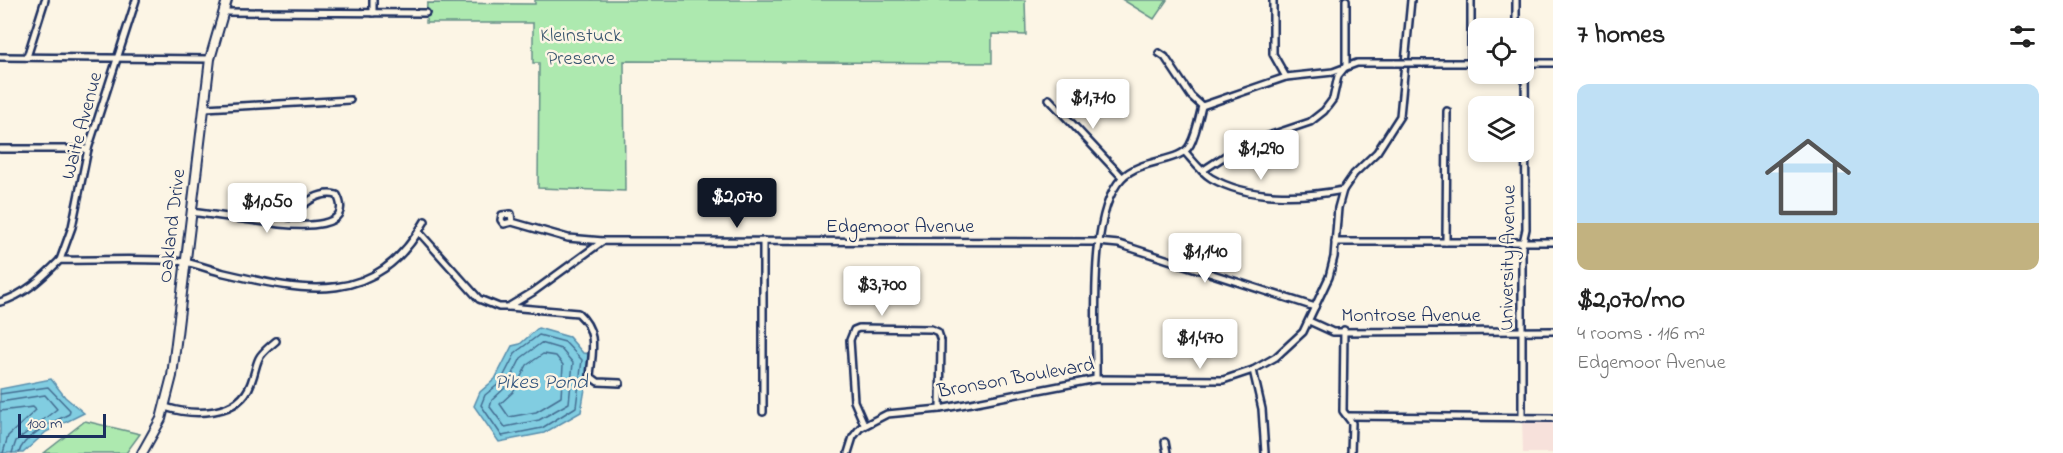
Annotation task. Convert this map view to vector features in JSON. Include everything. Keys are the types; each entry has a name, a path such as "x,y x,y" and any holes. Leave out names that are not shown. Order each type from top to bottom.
{"main road":[{"name":"Oakland Drive","path":"142,453 165,407 172,376 210,59 227,0"}],"street":[{"path":"27,57 45,0"},
{"name":"Waite Avenue","path":"60,260 75,219 88,149 136,0"},
{"path":"373,0 373,13"},
{"path":"1273,0 1273,54 1286,77"},
{"path":"1202,171 1242,145 1318,117 1333,99 1338,76 1346,66 1346,0"},
{"name":"Bronson Boulevard","path":"864,424 887,414 940,409 1096,379 1212,382 1253,370 1276,357 1294,343 1309,321 1332,269 1338,208 1343,190 1354,174 1377,152 1400,116 1411,0"},
{"path":"1471,0 1471,18"},
{"path":"1516,0 1516,18"},
{"path":"223,12 426,13"},
{"path":"1159,52 1165,57 1191,96 1203,106"},
{"path":"0,57 210,59"},
{"path":"1203,106 1286,77 1333,72 1358,63 1468,63"},
{"path":"1534,63 1553,63"},
{"name":"University Avenue","path":"1522,418 1525,84"},
{"path":"1049,99 1122,177"},
{"path":"205,108 350,100"},
{"path":"1096,379 1098,242 1109,198 1122,177 1135,167 1185,152 1190,145 1203,106"},
{"path":"1446,242 1447,111"},
{"path":"0,149 88,149"},
{"path":"1185,152 1202,171 1226,184 1261,193 1302,196 1343,190"},
{"path":"191,212 280,224 321,225 335,219 341,209 337,195 327,192 314,196 280,224"},
{"path":"0,302 14,297 33,285 60,260 185,262 269,284 327,289 353,284 380,271 400,254 425,221"},
{"name":"Edgemoor Avenue","path":"512,222 568,238 603,241 1098,242 1119,244 1315,307"},
{"path":"418,232 479,299 493,306 578,313 589,326 594,341 590,376 598,382 620,383"},
{"path":"508,307 533,292 603,241"},
{"path":"763,412 764,241"},
{"path":"1335,242 1553,242"},
{"name":"Montrose Avenue","path":"1309,321 1324,330 1553,331"},
{"path":"848,453 853,437 864,424 854,401 850,340 851,333 859,328 931,329 938,332 941,341 940,409"},
{"path":"1344,330 1343,411 1352,423 1351,453"},
{"path":"165,407 180,411 205,412 234,405 241,400 251,384 256,359 276,341"},
{"path":"1253,370 1262,409 1265,453"},
{"path":"1347,416 1553,418"},
{"path":"1165,442 1167,453"}],"shaded area":[{"path":"1522,418 1553,418 1553,453 1523,453"}],"green space":[{"name":"Kleinstuck Preserve","path":"535,0 1025,0 1026,35 992,34 992,63 624,61 625,191 538,188 539,63 533,63 533,23 426,23 427,3 535,4"},
{"path":"1123,0 1167,0 1154,19"},
{"path":"85,421 140,434 126,453 44,453"}],"water":[{"name":"Pikes Pond","path":"538,328 569,337 583,353 591,354 581,412 544,433 499,442 474,406 480,392 495,379 512,346 520,344"},
{"path":"51,379 65,397 84,413 46,432 23,453 0,453 0,389"}]}
